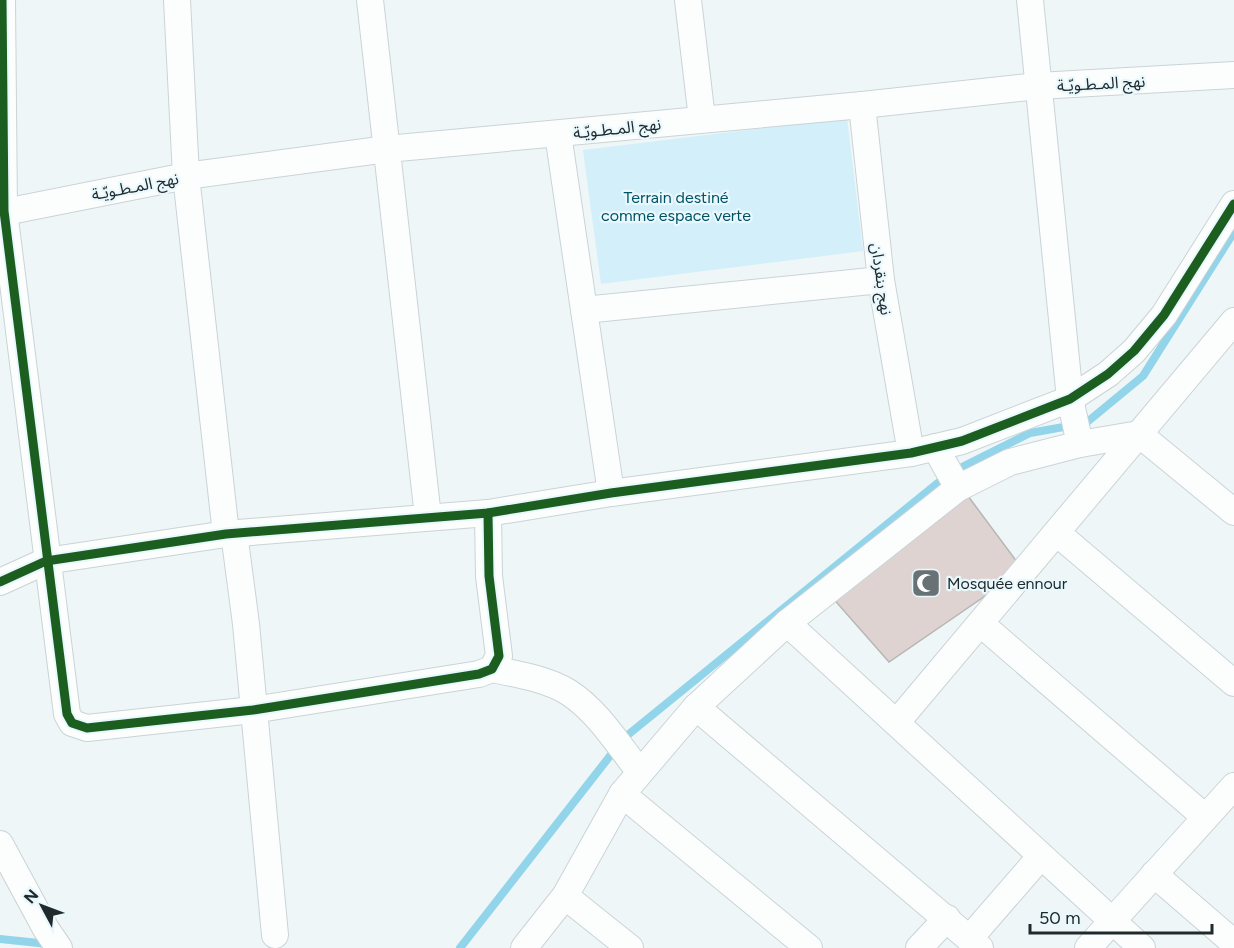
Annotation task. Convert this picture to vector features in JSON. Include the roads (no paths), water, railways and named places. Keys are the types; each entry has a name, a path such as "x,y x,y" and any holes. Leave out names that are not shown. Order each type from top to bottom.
{"street":[{"path":"177,0 186,176 253,710 275,936"},
{"path":"370,0 428,517"},
{"path":"688,0 702,119"},
{"path":"1030,0 1070,399 1080,444"},
{"path":"2,15 2,212 46,561 67,714 72,723 87,728 253,710 479,674 492,669 522,676 567,692 597,719 640,772"},
{"name":"نهج المـطـويّـة","path":"2,212 186,176 387,149 862,105 1038,86 1234,75"},
{"name":"نهج بنقردان","path":"862,105 881,280 923,450 958,488"},
{"path":"558,134 611,493"},
{"path":"0,582 46,561 230,533 488,513 611,493 923,450 962,441 1070,399 1108,374 1134,351 1164,315 1234,204"},
{"path":"584,310 881,280"},
{"path":"897,722 1058,534 1234,321"},
{"path":"524,948 565,896 622,794 696,707 787,623 958,488 1010,462 1080,444 1140,434 1234,512"},
{"path":"488,513 489,576 499,656 492,669"},
{"path":"1058,534 1234,683"},
{"path":"787,623 1142,948"},
{"path":"981,624 1205,817"},
{"path":"696,707 975,943 1041,856"},
{"path":"1088,948 1234,786"},
{"path":"622,794 809,948"},
{"path":"0,844 46,929 59,948"},
{"path":"1154,874 1234,943"},
{"path":"565,896 630,948"},
{"path":"919,948 947,918"}],"waterway":[{"path":"460,948 624,738 950,473 1030,433 1086,423 1143,376 1234,232"},
{"path":"0,939 48,944"}],"place":[{"name":"Mosquée ennour","path":"926,583"}],"park label":[{"name":"Terrain destiné comme espace verte","path":"676,206"}]}
